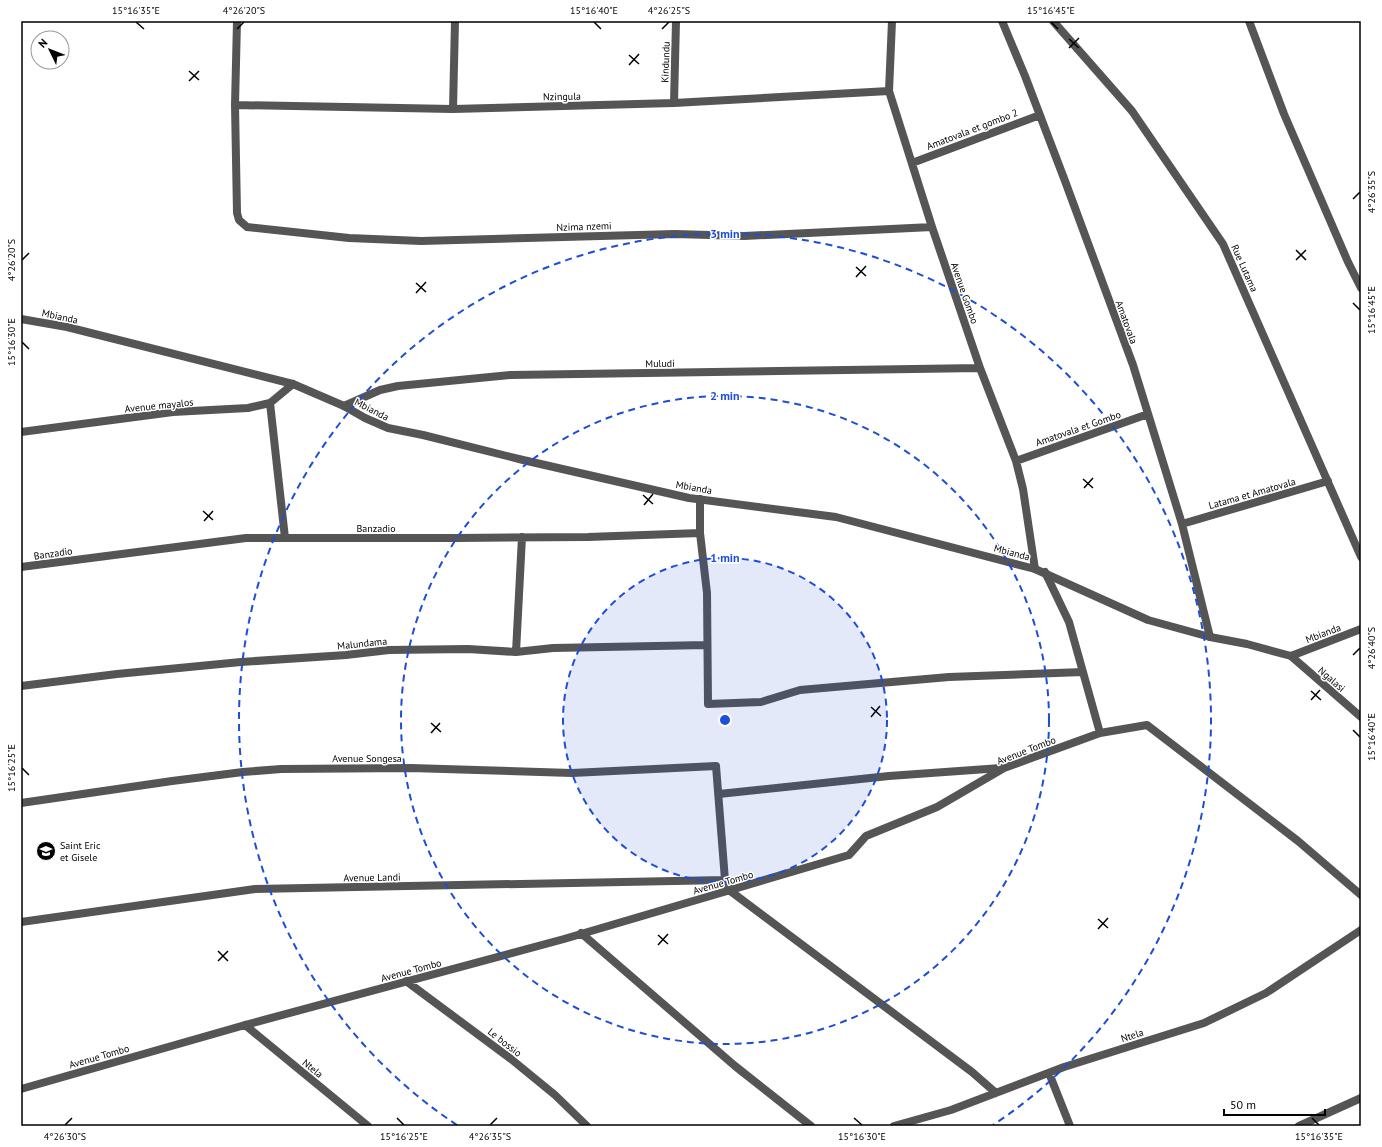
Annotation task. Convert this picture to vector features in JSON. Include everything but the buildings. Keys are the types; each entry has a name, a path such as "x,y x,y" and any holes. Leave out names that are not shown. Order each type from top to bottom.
{"street":[{"path":"235,105 237,21"},
{"path":"453,109 455,21"},
{"name":"Kindundu","path":"674,103 676,21"},
{"name":"Avenue Gombo","path":"892,21 889,91 932,227 980,368 1016,461 1023,489 1035,569"},
{"name":"Amatovala","path":"1002,21 1040,115 1133,365 1182,524 1210,637"},
{"name":"Rue Lutama","path":"1053,21 1132,111 1223,244 1361,557"},
{"path":"1249,21 1284,114 1348,262 1361,288"},
{"name":"Nzingula","path":"235,105 453,109 674,103 889,91"},
{"name":"Nzima nzemi","path":"235,105 237,213 239,220 247,227 349,238 421,241 675,234 744,236 932,227"},
{"name":"Amatovala et gombo 2","path":"912,162 1040,115"},
{"name":"Mbianda","path":"21,319 67,327 293,384 344,406 388,428 689,498 836,517 1035,569 1045,572 1148,620 1210,637 1247,644 1291,656 1361,629"},
{"name":"Muludi","path":"344,406 380,390 398,386 511,375 980,368"},
{"name":"Avenue mayalos","path":"21,432 173,412 248,408 270,403 293,384"},
{"path":"270,403 285,538"},
{"name":"Amatovala et Gombo","path":"1016,461 1148,414"},
{"name":"Latama et Amatovala","path":"1182,524 1328,481"},
{"path":"700,499 700,533 707,593 708,704 761,702 800,690 949,677 1083,672"},
{"name":"Banzadio","path":"21,567 246,538 588,537 700,533"},
{"path":"516,652 522,537"},
{"path":"1045,572 1069,622 1100,733"},
{"name":"Malundama","path":"21,686 117,674 390,650 468,649 516,652 553,648 707,645"},
{"name":"Ngalasi","path":"1291,656 1361,717"},
{"name":"Avenue Tombo","path":"21,1089 245,1024 581,934 849,855 866,836 937,807 1004,768 1100,733 1147,725 1298,841 1361,895"},
{"name":"Avenue Songesa","path":"21,803 172,781 281,769 411,768 572,774 716,766 719,794"},
{"path":"996,1093 972,1072 729,890 725,880 719,794 889,776 1004,768"},
{"name":"Avenue Landi","path":"21,922 255,889 725,880"},
{"name":"Ntela","path":"894,1126 951,1110 1049,1073 1204,1023 1266,993 1361,930"},
{"path":"581,934 735,1066 811,1126"},
{"name":"Le bossio","path":"406,982 511,1059 555,1095 587,1126"},
{"name":"Ntela","path":"245,1024 368,1126"},
{"path":"1049,1073 1070,1126"},
{"path":"1299,1126 1361,1098"}],"place":[{"name":"Saint Eric et Gisele","path":"46,851"}]}
